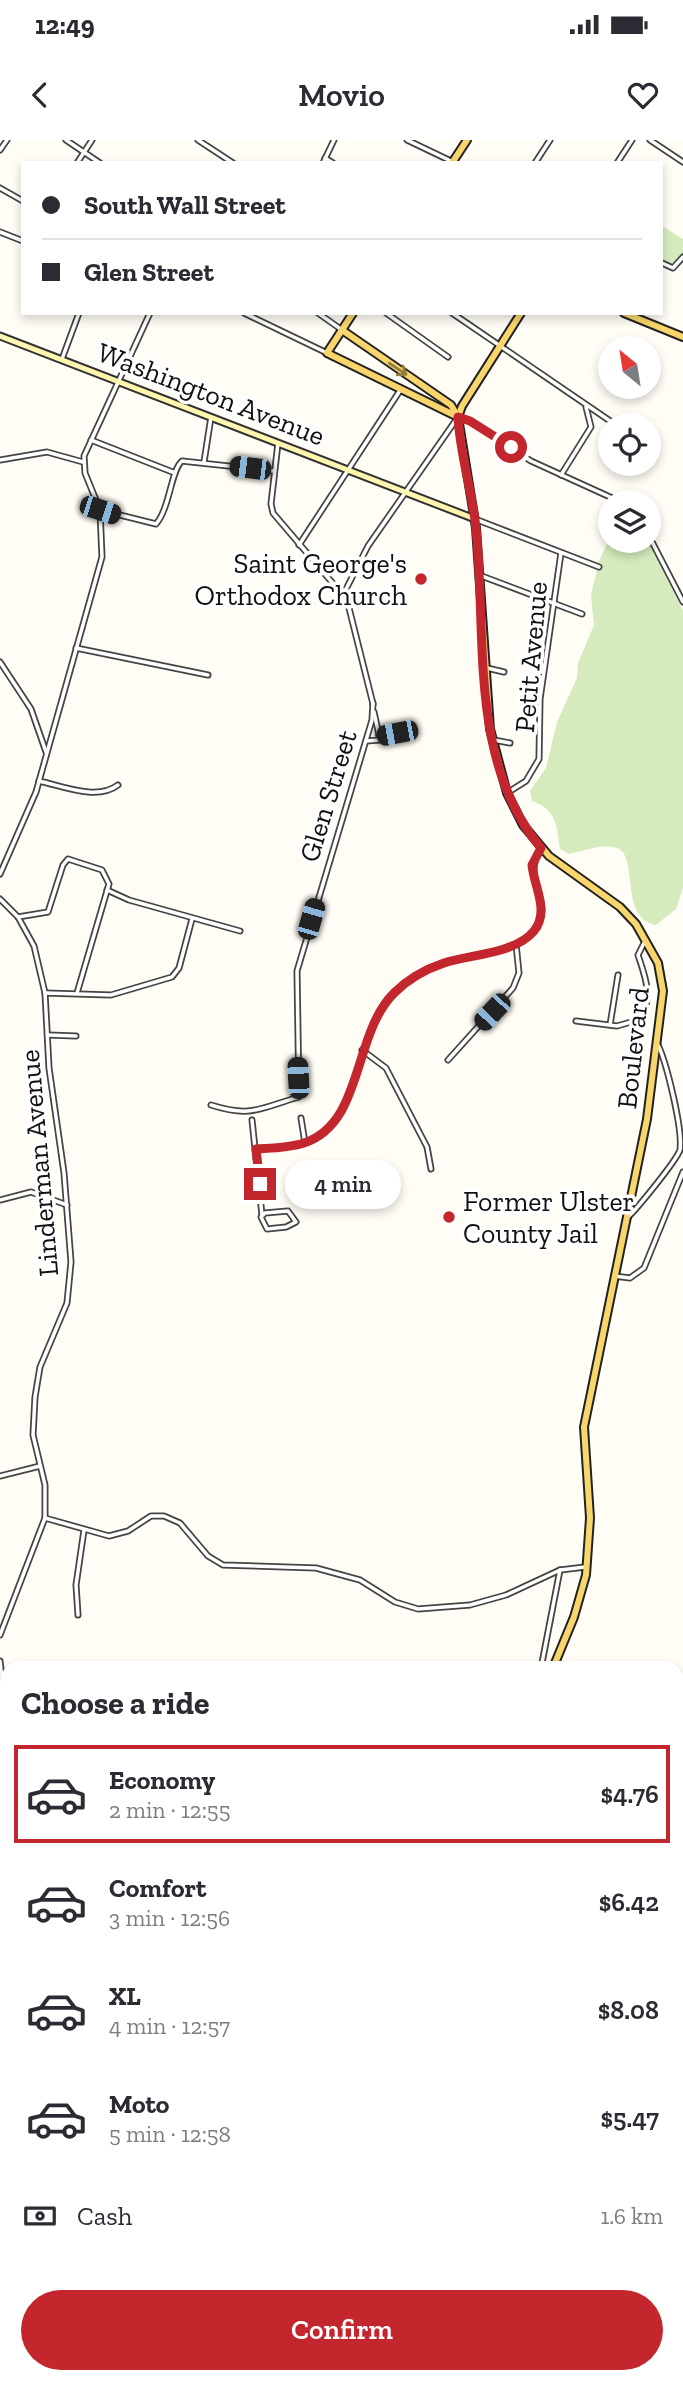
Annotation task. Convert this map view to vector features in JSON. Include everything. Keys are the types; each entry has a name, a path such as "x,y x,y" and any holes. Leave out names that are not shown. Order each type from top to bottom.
{"main road":[{"path":"454,161 467,140"},
{"path":"352,315 327,353 458,417"},
{"path":"458,417 520,315"},
{"path":"629,315 683,337"},
{"path":"342,330 451,405 458,417"},
{"name":"Washington Avenue","path":"0,335 475,519"},
{"name":"Boulevard","path":"458,417 475,519 492,740 507,793 523,825 541,848 620,907 647,939 658,963 663,991 647,1119 584,1427 590,1546 587,1567 574,1617 556,1661"}],"street":[{"path":"0,150 7,140"},
{"path":"66,140 97,161"},
{"path":"78,161 92,140"},
{"path":"198,140 230,161"},
{"path":"324,160 334,140"},
{"path":"407,140 451,161"},
{"path":"536,161 550,140"},
{"path":"618,161 632,140"},
{"path":"650,140 683,162"},
{"path":"0,188 21,200"},
{"path":"0,232 21,240"},
{"path":"663,263 674,267 683,257"},
{"path":"62,359 78,315"},
{"path":"0,874 39,781 102,557 100,510 83,462 148,315"},
{"path":"248,315 327,353"},
{"path":"321,315 342,330"},
{"path":"389,315 448,357"},
{"path":"455,315 598,413"},
{"path":"299,545 402,388"},
{"path":"561,475 592,427 585,405"},
{"path":"204,462 211,417"},
{"path":"343,595 368,546 458,417 470,421 531,461 598,492"},
{"path":"91,440 175,473"},
{"path":"278,443 273,513 343,595 350,610 380,738"},
{"path":"0,460 47,452 83,462"},
{"path":"100,510 150,525 156,524 163,514 175,473 182,461 274,471"},
{"path":"475,519 599,567"},
{"name":"Petit Avenue","path":"507,793 526,781 539,759 540,699 561,553"},
{"path":"658,553 683,602"},
{"path":"479,575 582,614"},
{"path":"76,648 208,675"},
{"path":"0,662 31,709 46,754"},
{"path":"485,667 504,672"},
{"name":"Glen Street","path":"211,1105 237,1113 250,1113 299,1097 297,971 366,741 373,703"},
{"path":"366,741 400,732 414,735"},
{"path":"492,740 510,743"},
{"path":"39,781 96,794 108,793 118,785"},
{"path":"256,1149 305,1143 324,1132 340,1115 373,1022 387,1001 419,974 443,963 516,944 531,935 540,921 540,900 532,865 541,848"},
{"path":"18,917 48,912 63,865 68,859 102,870 108,884 107,890 77,993"},
{"path":"107,890 240,932"},
{"name":"Linderman Avenue","path":"0,899 18,917 34,946 46,993 50,1080 67,1205 71,1262 69,1295 62,1320 40,1367 34,1397 33,1435 40,1465 45,1515 0,1635"},
{"path":"46,993 111,995 175,975 192,919"},
{"path":"576,1021 610,1025 632,1024 646,1008 646,980 638,955 647,939"},
{"path":"448,1060 513,988 519,973 516,944"},
{"path":"610,1025 618,975"},
{"path":"48,1035 76,1036"},
{"path":"625,1219 673,1161 681,1147 673,1086 658,1045"},
{"path":"362,1049 386,1068 427,1147 431,1168"},
{"path":"301,1118 305,1143"},
{"path":"252,1120 262,1222 267,1229 286,1227 296,1222 288,1211 262,1215"},
{"path":"613,1276 630,1278 644,1268 683,1172"},
{"path":"0,1200 31,1192 67,1205"},
{"path":"0,1476 40,1465"},
{"path":"45,1515 84,1530 115,1535 151,1517 164,1516 180,1523 208,1556 222,1565 316,1568 360,1580 395,1602 418,1609 446,1609 497,1598 560,1570 587,1567"},
{"path":"78,1615 76,1585 84,1530"},
{"path":"542,1661 560,1570"}],"green space":[{"path":"663,227 683,239 683,253 674,264 663,260"},
{"path":"603,553 654,553 683,611 683,888 676,909 656,925 644,920 637,911 624,854 617,848 606,846 569,854 560,849 551,814 532,801 530,791 546,768 557,722 577,678 578,663 594,625 591,595"}],"place":[{"name":"Saint George's Orthodox Church","path":"421,579"},
{"name":"Former Ulster County Jail","path":"449,1217"}],"route":[{"path":"260,1184 256,1149 308,1142 324,1132 340,1115 367,1034 393,994 419,974 443,963 516,944 531,935 540,921 542,913 532,865 541,848 523,825 513,806 497,762 490,729 476,528 458,417 470,421 511,447"}]}
